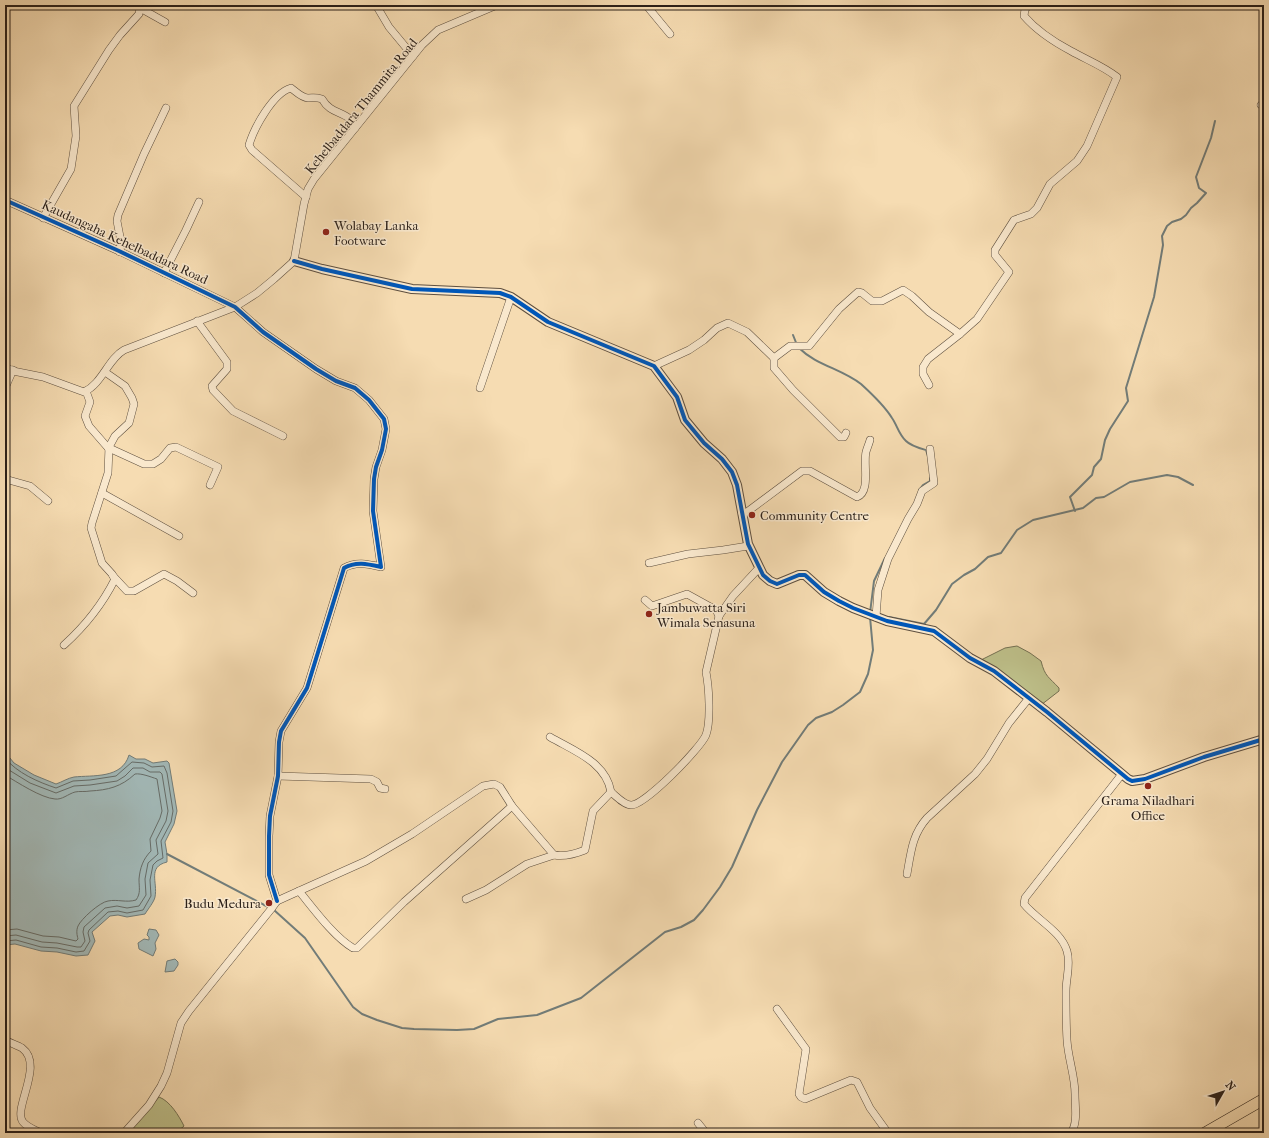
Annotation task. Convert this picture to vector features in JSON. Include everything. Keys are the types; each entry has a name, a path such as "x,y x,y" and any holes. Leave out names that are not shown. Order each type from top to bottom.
{"main road":[{"path":"1205,1133 1264,1099"}],"street":[{"path":"376,5 389,27 413,56"},
{"name":"Kehelbaddara Thammita Road","path":"294,261 306,197 308,189 314,179 413,56 438,30 497,5"},
{"path":"646,5 670,34"},
{"path":"930,386 922,374 923,367 928,359 960,334 977,318 1009,272 995,255 995,250 1002,237 1014,220 1031,214 1037,208 1050,184 1077,160 1087,146 1117,77 1109,70 1070,51 1035,29 1024,16 1025,10 1030,5"},
{"path":"138,6 165,22"},
{"path":"44,218 70,169 76,136 74,106 109,50 139,14 138,6"},
{"path":"306,197 252,150 249,145 252,134 267,109 284,89 291,88 304,97 309,98 314,96 322,99 324,104 332,110 350,119 355,128"},
{"path":"120,252 121,242 117,221 118,215 144,154 166,108"},
{"name":"Kaudangaha Kehelbaddara Road","path":"5,200 120,252 234,307 263,332 316,370 355,388 369,400 384,419 386,430 374,479 374,511 381,567 363,563 350,564 344,568 307,688 281,731 279,742 278,776"},
{"path":"164,273 199,202"},
{"path":"5,367 43,377 84,392 89,390 105,372 119,352 234,307 257,293 294,261 322,269 412,289 500,293 511,297 548,322 654,366 677,397 685,420 704,443 722,459 732,472 737,485 748,546 763,575 770,581 777,584 799,575 805,575 824,592 838,601 887,622 934,631 970,658 994,671 1132,781 1146,779 1204,756 1264,738"},
{"path":"774,358 790,346 809,346 839,309 858,292 862,293 872,301 882,301 903,290 912,296 929,312 960,334"},
{"path":"480,388 511,297"},
{"path":"197,321 227,362 226,368 212,386 213,390 233,411 283,436"},
{"path":"654,366 690,350 717,328 728,323 747,332 774,358 774,368 793,390 840,437 844,436 846,433"},
{"path":"5,388 13,370"},
{"path":"105,372 124,386 134,404 129,423 115,436 109,449 108,473 92,523 91,528 102,563 127,591 134,591 164,574 177,581 193,593"},
{"path":"86,391 90,402 85,416 89,426 109,449 144,464 153,464 161,459 170,448 176,447 218,467 210,485"},
{"path":"742,513 747,512 802,471 810,471 857,497 862,495 864,492 866,479 866,453 870,440"},
{"path":"876,617 878,590 888,559 922,492 934,483 930,449"},
{"path":"5,479 30,486 48,501"},
{"path":"102,493 179,536"},
{"path":"649,563 688,554 748,546"},
{"path":"550,737 591,761 602,770 610,784 611,792 626,804 639,804 696,751 706,736 709,720 708,680 706,672 719,616 733,596 759,568"},
{"path":"64,645 91,618 110,589 115,579 113,576"},
{"path":"645,600 652,606 687,594 716,610 719,616"},
{"path":"907,874 916,833 920,826 975,774 987,759 1009,723 1029,698"},
{"path":"1071,1133 1075,1125 1075,1092 1074,1075 1067,1041 1066,990 1069,962 1067,951 1063,943 1054,932 1031,913 1024,904 1025,898 1122,774"},
{"path":"277,901 269,876 270,816 278,776 371,779 377,782 380,788 385,789"},
{"path":"124,1133 157,1094 168,1073 181,1023 277,901 366,861 412,834 484,786 494,784 500,788 512,806 554,855"},
{"path":"466,899 486,890 527,864 554,855 559,856 577,854 585,850 593,811 611,792"},
{"path":"299,891 337,936 348,945 353,948 357,948 404,902 512,806"},
{"path":"777,1009 806,1049 799,1094 801,1097 805,1099 851,1080 857,1082 870,1108 888,1133"},
{"path":"5,1040 22,1048 27,1054 30,1065 28,1084 20,1114 22,1121 29,1127 41,1133"},
{"path":"698,1123 706,1133"},
{"path":"739,1133 747,1133"}],"green space":[{"path":"1017,646 1041,661 1046,674 1059,688 1059,691 1041,705 981,660 1005,648"},
{"path":"159,1097 167,1102 177,1113 184,1126 176,1133 128,1133"}],"water":[{"path":"5,752 14,763 34,775 56,784 74,777 114,772 125,763 129,755 136,759 145,759 153,763 167,761 169,763 177,811 174,824 165,842 167,862 157,867 155,871 156,891 154,899 145,914 127,917 118,915 110,916 92,932 95,941 88,955 76,956 57,952 41,951 15,944 5,945"},
{"path":"149,929 156,930 159,935 155,943 156,949 153,956 139,949 138,943 144,939 149,940 147,935"},
{"path":"175,959 178,962 178,965 174,971 165,972 167,961"}],"waterway":[{"path":"1075,511 1070,497 1092,475 1094,467 1101,459 1105,440 1110,429 1128,401 1126,388 1154,297 1163,245 1162,236 1167,226 1186,215 1206,193 1199,188 1196,177 1211,138 1215,121"},
{"path":"793,335 797,345"},
{"path":"799,348 813,359 846,374 861,384 885,409 904,439 913,446 926,450 928,456"},
{"path":"889,617 924,624 936,610 952,584 975,569 988,557 1001,553 1017,530 1033,520 1083,508 1096,498 1104,497 1130,482 1167,475 1178,477 1193,485"},
{"path":"919,490 923,485 930,481 930,478"},
{"path":"870,613 874,581 885,558"},
{"path":"274,910 305,938 353,1007 362,1014 402,1028 457,1030 474,1029 498,1019 537,1015 581,998 665,932 681,927 694,920 703,910 720,887 732,867 757,810 782,762 808,725 816,718 832,712 860,692 868,674 873,650 870,617"},
{"path":"167,854 270,908"}],"cycle path":[{"path":"5,200 119,251 235,307 263,332 316,369 336,381 355,388 369,400 384,419 386,429 374,479 373,511 381,567 367,564 353,564 344,568 307,688 281,731 279,742 278,776 270,816 269,836 269,875 277,901"},
{"path":"294,261 322,269 412,289 500,293 511,297 548,322 654,366 677,397 685,420 704,443 722,459 732,472 737,485 748,544 763,575 770,581 777,584 799,575 805,575 824,592 853,608 887,621 934,631 970,658 994,671 1132,781 1145,779 1204,757 1264,739"}],"place":[{"name":"Wolabay Lanka Footware","path":"326,232"},
{"name":"Community Centre","path":"752,515"},
{"name":"Jambuwatta Siri Wimala Senasuna","path":"649,614"},
{"name":"Grama Niladhari Office","path":"1148,786"},
{"name":"Budu Medura","path":"269,903"}]}
